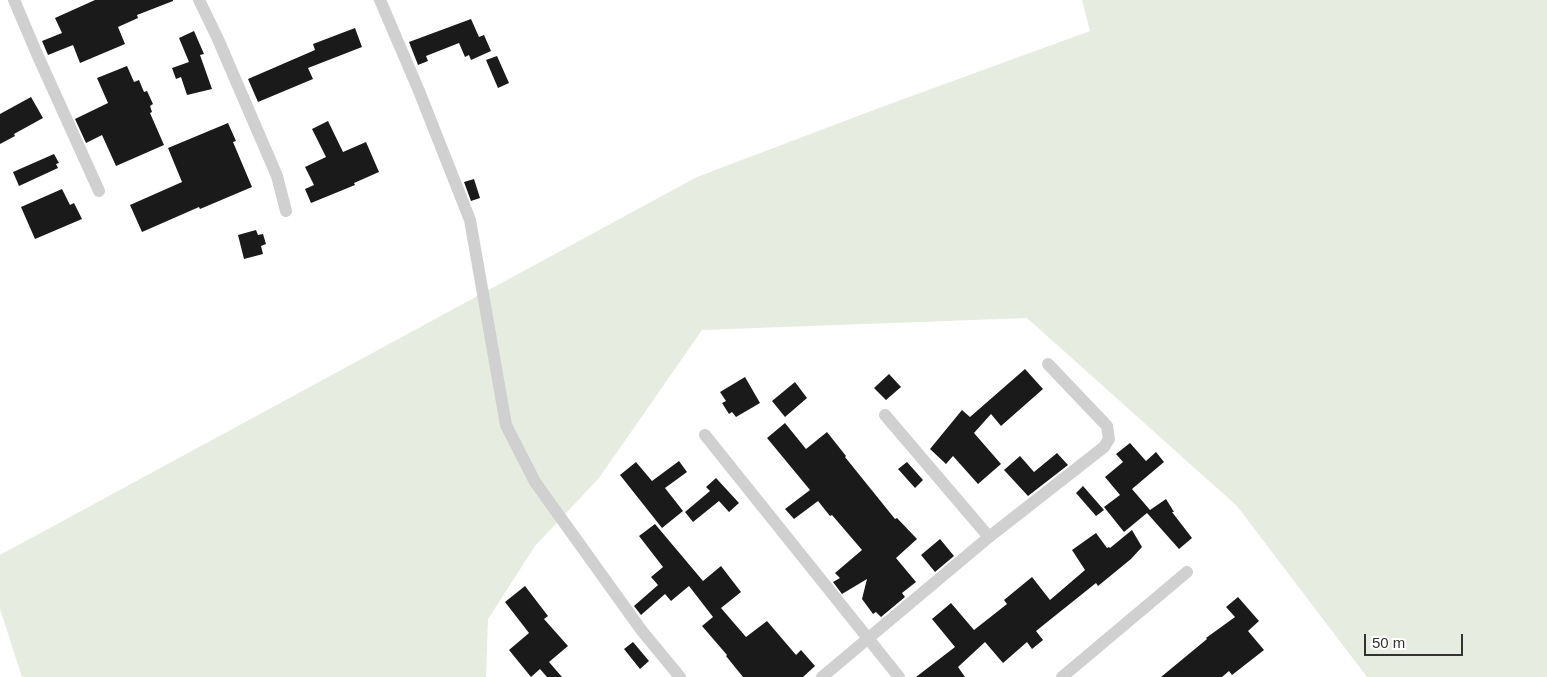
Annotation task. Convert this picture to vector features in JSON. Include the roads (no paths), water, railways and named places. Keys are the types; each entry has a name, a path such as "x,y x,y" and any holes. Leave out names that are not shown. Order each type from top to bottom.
{"street":[{"path":"14,0 99,191"},
{"path":"199,0 277,176 286,211"},
{"path":"380,0 419,91 470,220 506,425 536,482 642,631 680,677"},
{"path":"822,677 990,537 1104,446 1110,439 1107,426 1048,364"},
{"path":"885,415 990,537"},
{"path":"704,435 899,677"},
{"path":"1062,677 1187,572"}]}
